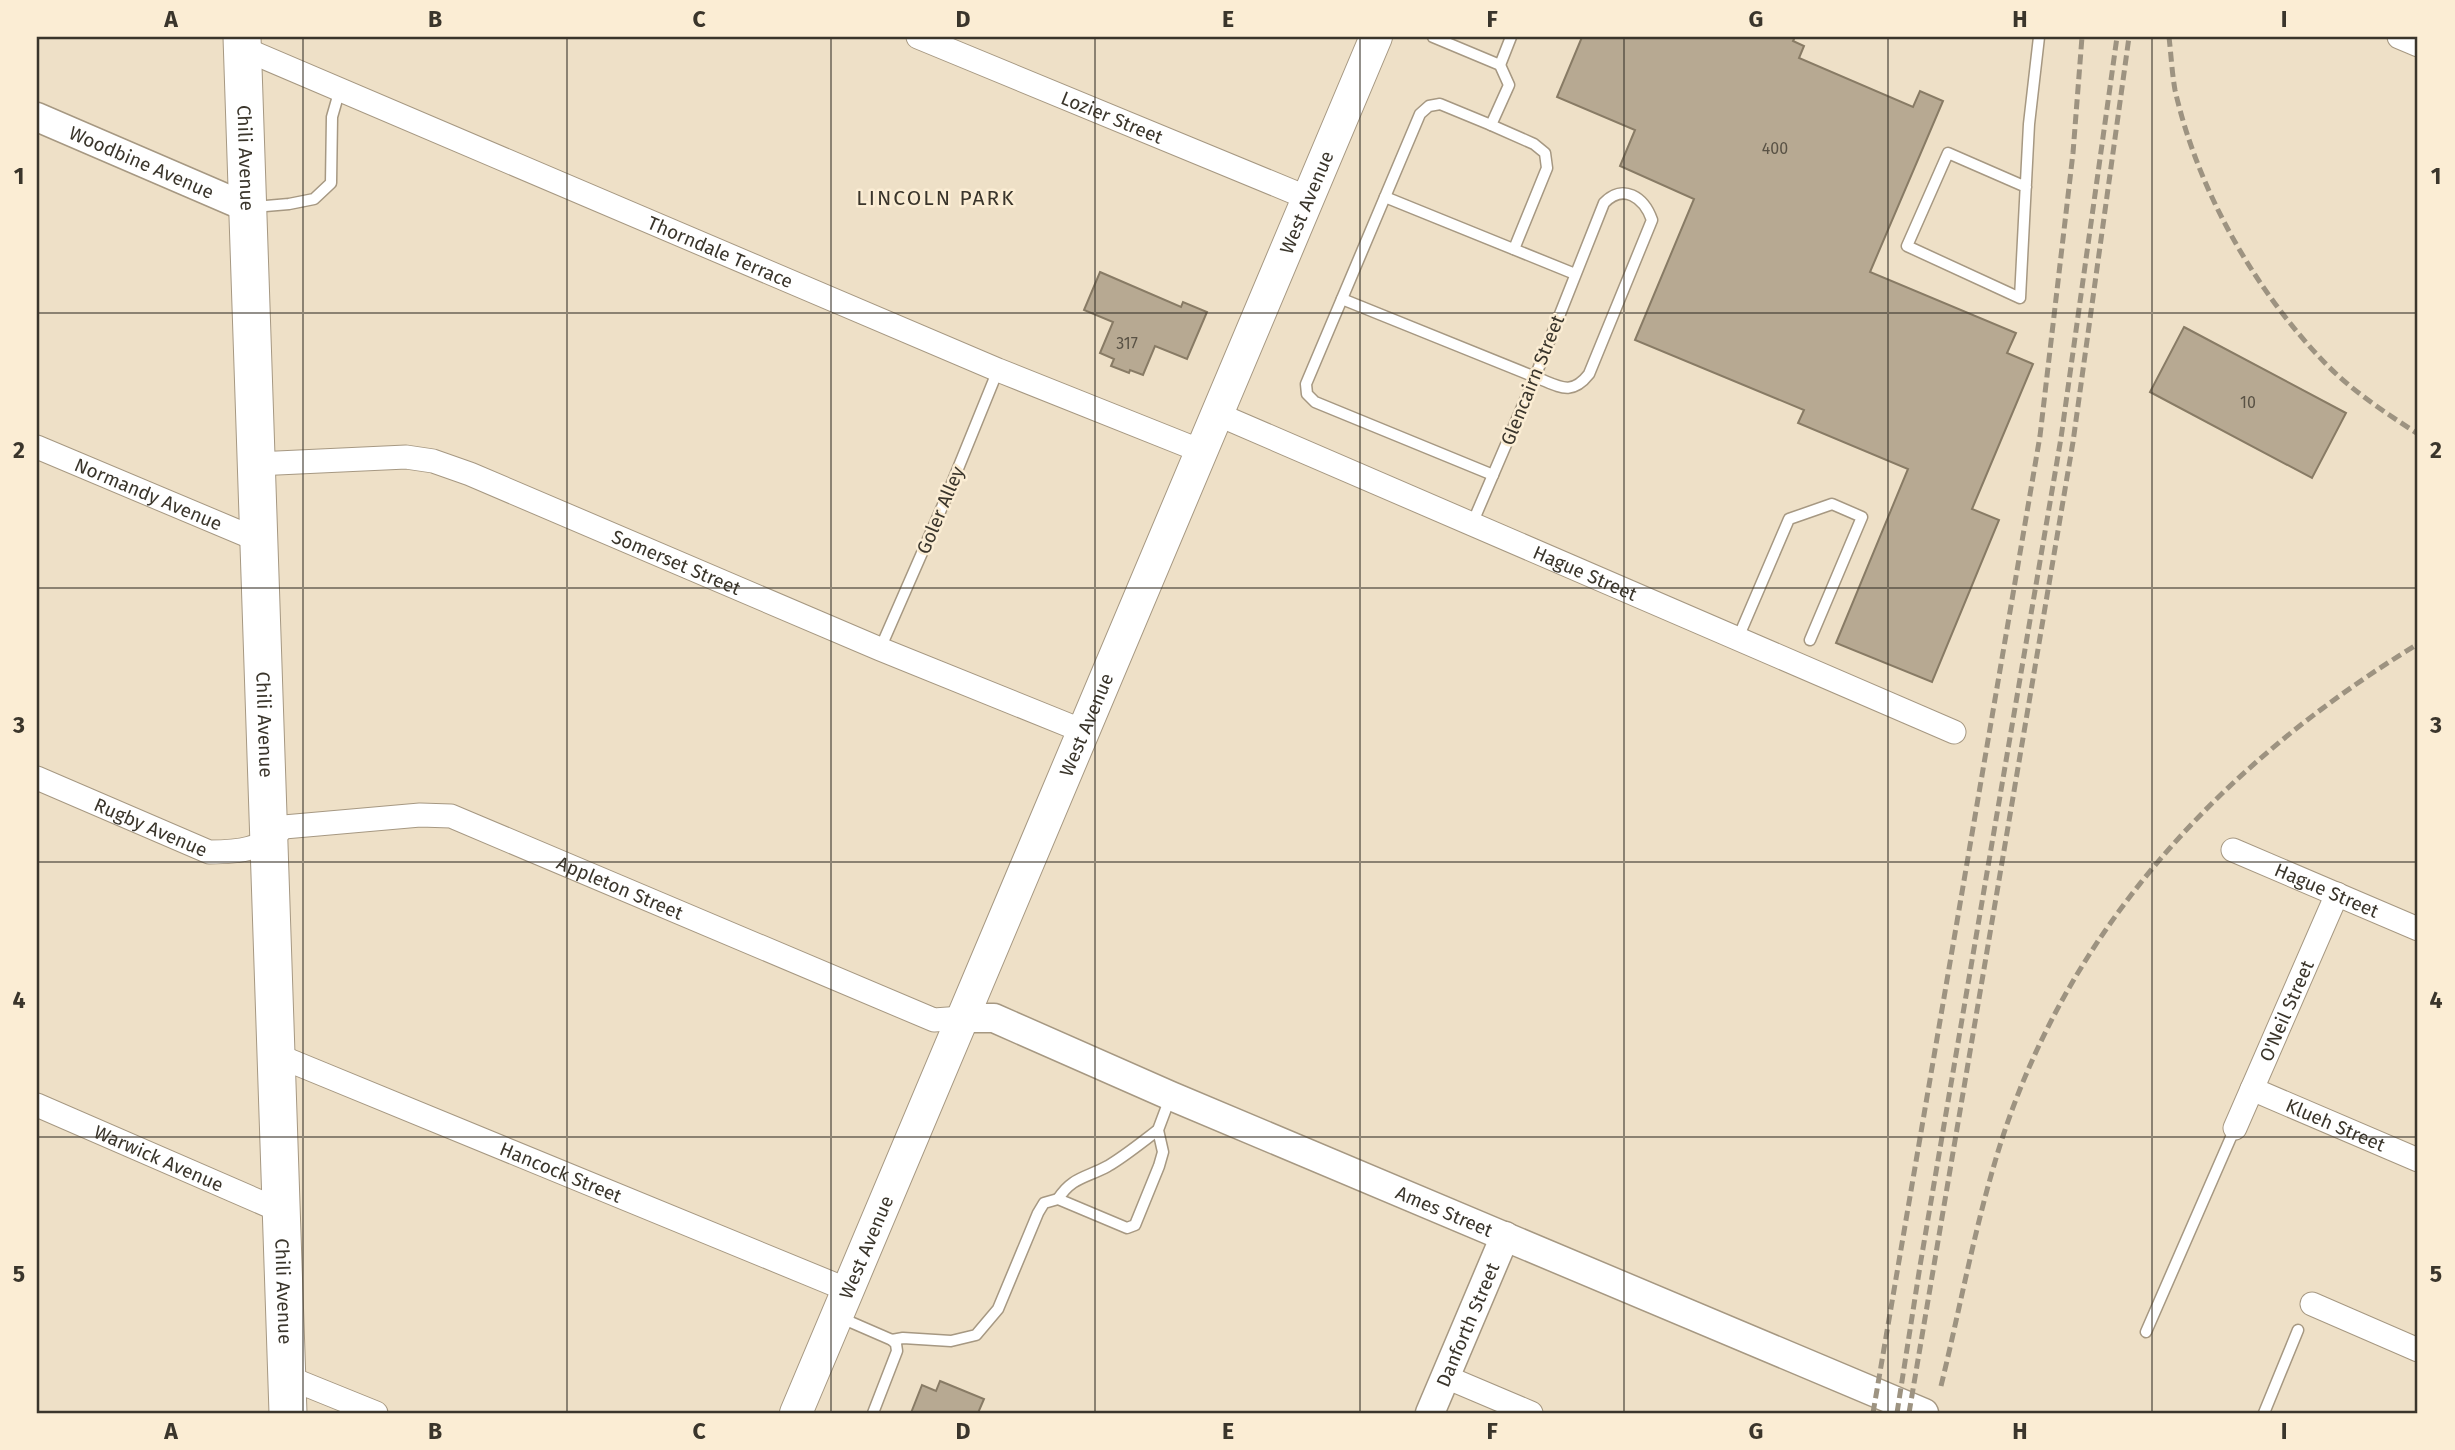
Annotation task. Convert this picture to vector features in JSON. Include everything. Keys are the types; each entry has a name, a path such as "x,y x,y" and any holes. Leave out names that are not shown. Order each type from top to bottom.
{"main road":[{"name":"West Avenue","path":"796,1413 1376,37"},
{"name":"Chili Avenue","path":"242,42 288,1413"}],"street":[{"name":"Lozier Street","path":"918,37 1308,198"},
{"name":"Thorndale Terrace","path":"242,42 340,89 998,370 1201,451"},
{"name":"Woodbine Avenue","path":"37,117 246,207"},
{"name":"Hague Street","path":"1217,414 1954,732"},
{"name":"Normandy Avenue","path":"37,447 258,540"},
{"name":"Somerset Street","path":"256,464 406,457 433,461 470,474 880,649 1083,731"},
{"name":"Rugby Avenue","path":"37,778 209,852 239,852 270,840"},
{"name":"Appleton Street","path":"270,840 284,827 420,815 452,816 934,1020 962,1018"},
{"name":"Hague Street","path":"2233,850 2418,929"},
{"name":"O'Neil Street","path":"2235,1128 2337,894"},
{"name":"Ames Street","path":"962,1018 994,1018 1171,1096 1924,1413"},
{"name":"Hancock Street","path":"276,1055 842,1303"},
{"name":"Klueh Street","path":"2252,1090 2418,1160"},
{"name":"Warwick Avenue","path":"37,1105 281,1211"},
{"name":"Danforth Street","path":"1430,1413 1505,1236"},
{"path":"2312,1304 2418,1350"},
{"path":"287,1377 376,1413"},
{"path":"1446,1377 1531,1413"}],"lane":[{"path":"1433,37 1451,40 1500,65 1509,85 1491,125"},
{"path":"1500,65 1511,37"},
{"path":"2026,187 1948,153 1907,246 2020,298 2026,187 2029,124 2039,37"},
{"path":"246,207 314,199 331,183 332,117 340,89"},
{"path":"1493,475 1315,402 1307,394 1306,384 1420,114 1429,106 1440,104 1534,144 1545,153 1547,168 1514,249"},
{"name":"Glencairn Street","path":"1472,524 1535,377 1604,203 1612,194 1624,193 1640,200 1648,208 1652,220 1590,374 1580,386 1566,389 1535,377"},
{"path":"1385,197 1575,274"},
{"path":"1342,299 1535,377"},
{"name":"Goler Alley","path":"880,649 998,370"},
{"path":"1738,638 1789,519 1832,504 1862,516 1810,640"},
{"path":"1058,1199 1066,1186 1106,1167 1158,1130 1171,1096"},
{"path":"2147,1332 2235,1128"},
{"path":"892,1340 903,1338 951,1341 976,1335 998,1309 1044,1203 1058,1199 1133,1228 1163,1152 1158,1130"},
{"path":"842,1303 896,1344 897,1351 873,1413"},
{"path":"2264,1413 2298,1330"}],"building":[{"path":"1582,37 1795,37 1793,41 1804,46 1799,58 1913,107 1920,91 1943,101 1870,272 2016,333 2007,353 2033,364 1972,509 1999,520 1932,682 1836,643 1908,469 1798,423 1804,410 1635,340 1694,199 1620,166 1635,130 1557,97"},
{"path":"1100,272 1181,307 1183,302 1207,312 1187,359 1155,346 1143,375 1111,366 1114,359 1100,353 1113,322 1084,310"},
{"path":"2184,327 2346,413 2312,478 2150,392"},
{"path":"940,1381 984,1399 978,1413 911,1413 922,1385 936,1391"}],"railway":[{"path":"1873,1413 2040,436 2073,153 2082,37"},
{"path":"1897,1413 2061,438 2117,37"},
{"path":"1909,1413 2073,442 2129,37"},
{"path":"2169,37 2175,90 2198,165 2232,237 2252,271 2299,334 2335,373 2418,434"},
{"path":"1941,1386 1977,1231 2002,1139 2032,1060 2070,987 2114,918 2165,854 2221,795 2282,740 2348,690 2418,644"}],"district":[{"name":"LINCOLN PARK","path":"936,198"}]}
